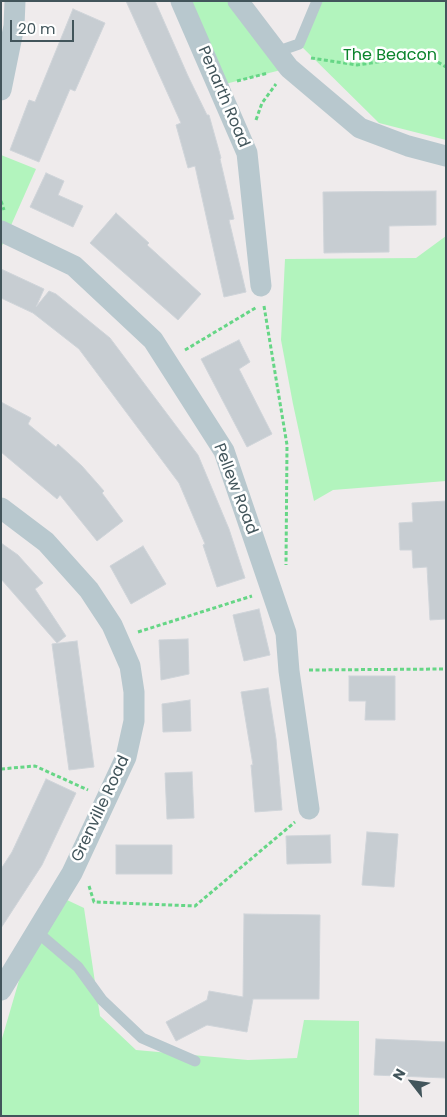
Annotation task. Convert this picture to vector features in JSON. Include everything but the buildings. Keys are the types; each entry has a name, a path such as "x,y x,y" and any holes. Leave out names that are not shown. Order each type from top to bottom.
{"street":[{"path":"1,90 14,26 14,1"},
{"name":"Penarth Road","path":"181,1 247,153 261,286"},
{"path":"238,1 283,60 360,128 408,146 446,156"},
{"name":"Pellew Road","path":"1,231 74,266 153,340 224,451 286,633 289,671 309,810"},
{"name":"Grenville Road","path":"1,508 46,542 89,590 112,625 130,666 134,692 134,721 126,757 72,873 1,990"}],"lane":[{"path":"283,60 299,44 317,1"},
{"path":"37,932 78,967 102,1000 142,1038 196,1061"}],"path":[{"path":"217,86 283,60 357,65 426,56 446,66"},
{"path":"254,126 262,103 283,60"},
{"path":"187,348 264,303 287,445 286,574"},
{"path":"142,631 271,590"},
{"path":"289,671 446,669"},
{"path":"1,768 35,766 107,798"},
{"path":"72,873 88,881 94,902 195,906 309,810"}],"green space":[{"path":"181,1 238,1 289,68 217,86"},
{"name":"The Beacon","path":"317,1 446,1 446,140 379,123 299,44"},
{"path":"1,155 36,169 1,248"},
{"path":"446,236 446,481 333,490 314,501 281,340 285,259 416,258"},
{"path":"67,900 84,908 100,1016 136,1050 248,1060 297,1058 304,1020 359,1021 359,1116 1,1116 1,1042 20,977"}]}
